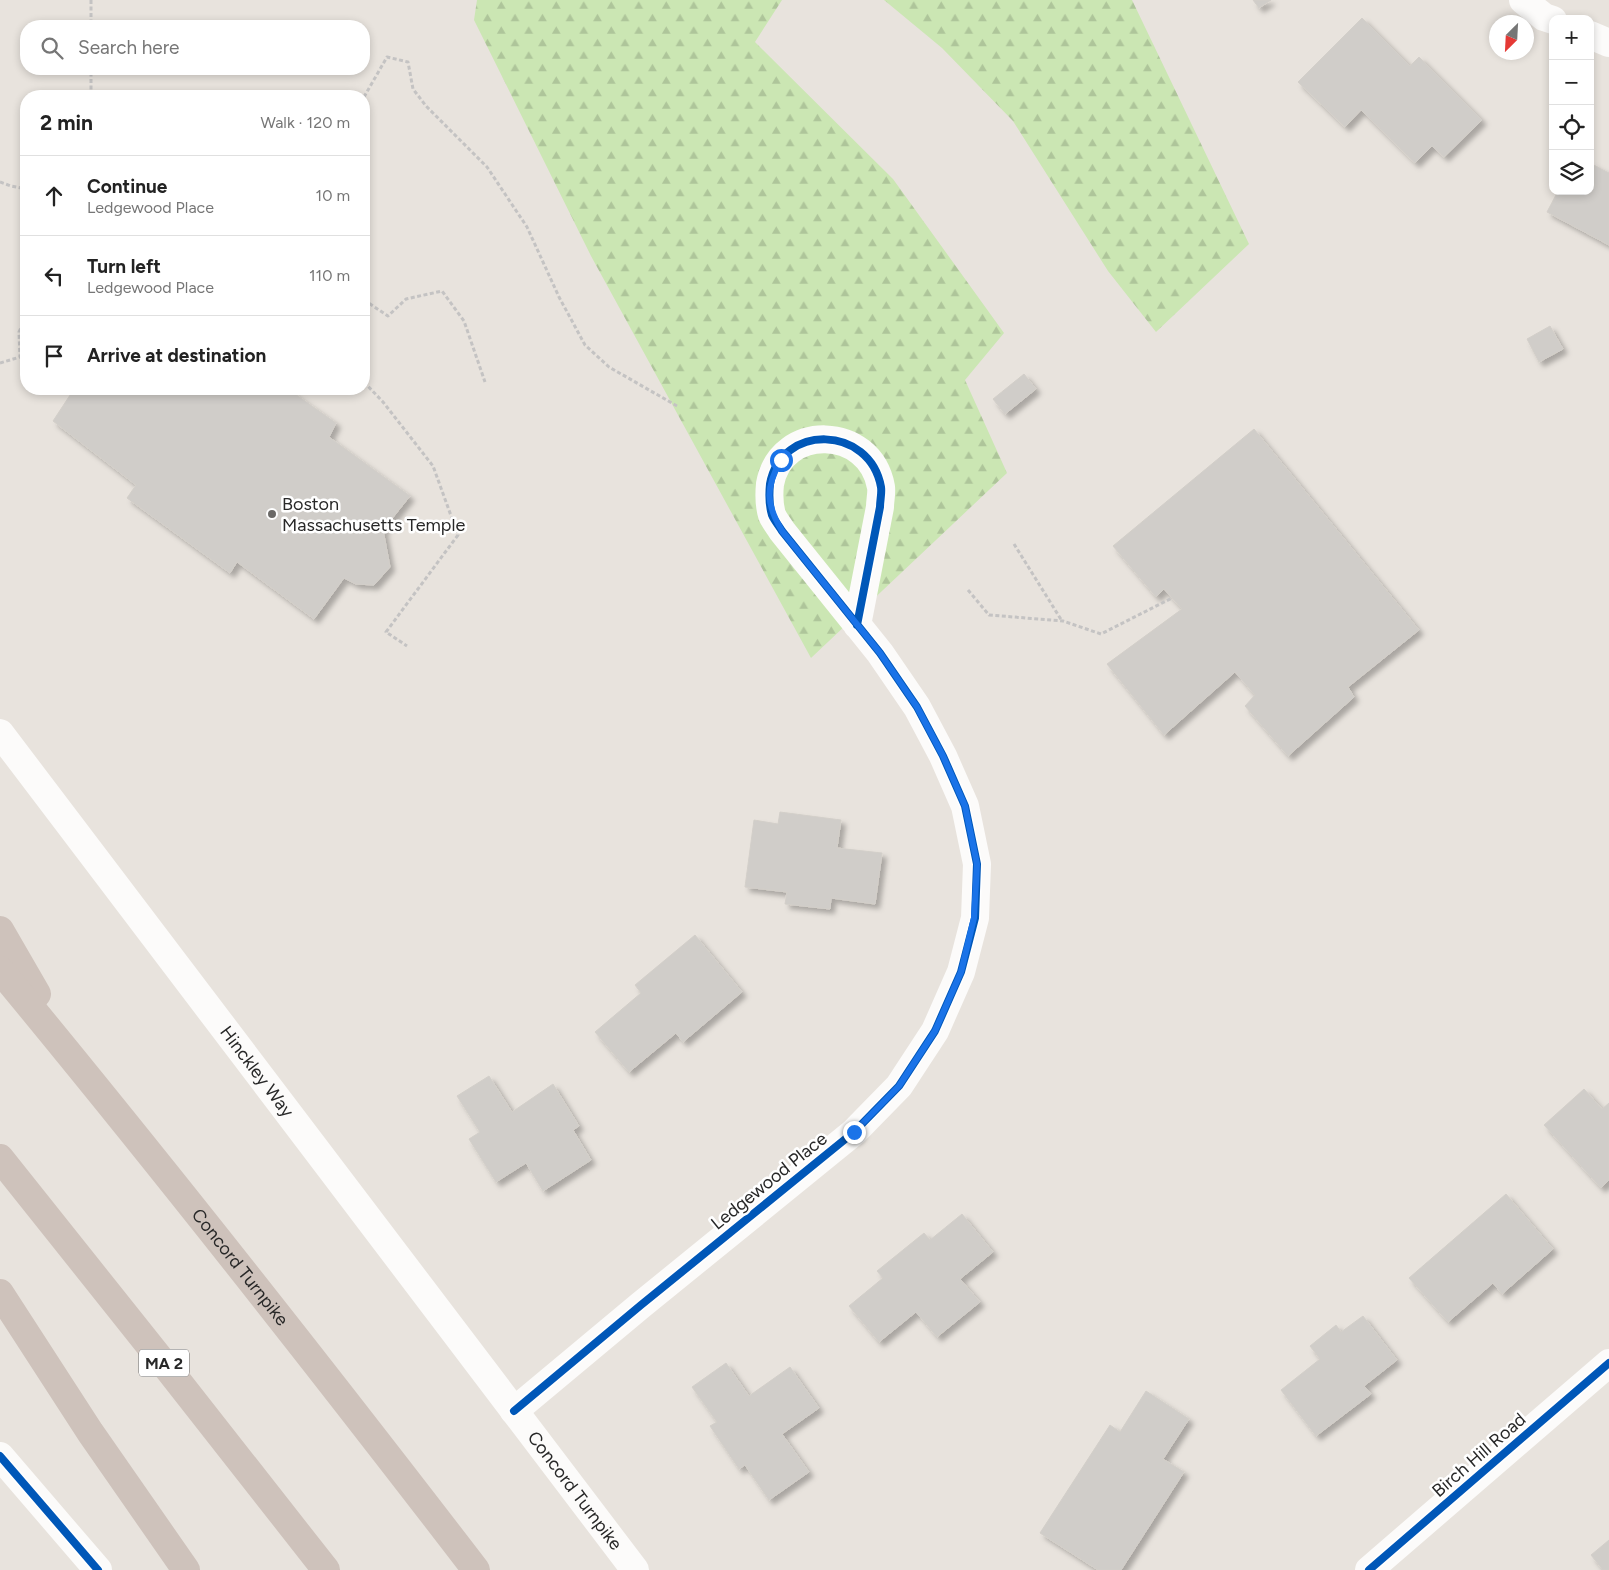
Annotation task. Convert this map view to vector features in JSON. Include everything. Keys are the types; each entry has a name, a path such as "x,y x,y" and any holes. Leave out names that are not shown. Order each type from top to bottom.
{"highway":[{"path":"0,930 79,1065"},
{"name":"Concord Turnpike","path":"0,970 236,1260 476,1570"},
{"name":"MA 2","path":"0,1158 326,1570"},
{"path":"0,1293 100,1446 186,1570"}],"street":[{"path":"1523,0 1549,18"},
{"path":"1594,37 1609,43"},
{"name":"Ledgewood Place","path":"514,1411 854,1132 899,1086 935,1031 954,989 961,972 974,918 977,864 965,806 943,756 917,707 880,653 857,625 782,531 772,515 768,496 772,477 781,460 795,447 813,440 832,439 851,445 866,457 876,471 881,489 880,507 857,625"},
{"name":"Hinckley Way","path":"0,733 514,1411"},
{"name":"Birch Hill Road","path":"1369,1570 1609,1363"},
{"name":"Concord Turnpike","path":"514,1411 635,1570"},
{"path":"0,1456 98,1570"}],"path":[{"path":"90,0 91,20"},
{"path":"368,90 387,58 408,62 413,89 426,106 487,167 526,227 585,345 609,368 677,406"},
{"path":"91,75 91,90"},
{"path":"0,182 20,188"},
{"path":"370,304 388,316 406,299 442,291 464,321 485,382"},
{"path":"0,363 20,357 20,330"},
{"path":"370,388 433,466 458,535 386,632 407,646"},
{"path":"1014,544 1063,621"},
{"path":"968,590 989,615 1063,621 1101,634 1172,598"}],"green space":[{"path":"477,0 782,0 755,42 893,179 1004,333 965,380 1007,473 811,658 591,256 474,20"},
{"path":"884,0 1132,0 1249,244 1156,332 1108,271 1013,121 942,48"}],"building":[{"path":"1253,0 1271,0 1259,8"},
{"path":"1362,18 1410,66 1419,57 1482,120 1444,157 1432,146 1415,163 1361,110 1345,127 1298,82"},
{"path":"1594,165 1609,173 1609,245 1547,212 1556,195 1594,195"},
{"path":"1550,326 1563,349 1539,362 1527,339"},
{"path":"1024,374 1036,389 1005,414 993,399"},
{"name":"Boston Massachusetts Temple","path":"70,395 296,395 336,423 329,437 410,496 383,530 390,567 374,585 356,584 344,578 314,619 237,562 230,573 127,498 136,485 53,421"},
{"path":"1254,429 1419,630 1348,687 1354,697 1288,756 1245,706 1255,695 1235,672 1164,735 1107,664 1182,609 1164,589 1156,597 1113,546"},
{"path":"780,812 841,820 837,848 882,853 875,904 831,898 830,909 785,904 787,892 745,887 754,820 778,824"},
{"path":"695,935 742,992 683,1042 676,1033 629,1072 595,1032 641,993 635,985"},
{"path":"489,1076 512,1112 553,1084 579,1126 573,1130 591,1160 543,1191 526,1163 496,1182 469,1139 480,1132 457,1096"},
{"path":"1584,1089 1602,1109 1609,1103 1609,1180 1601,1188 1544,1125"},
{"path":"1506,1194 1553,1249 1502,1294 1493,1283 1448,1322 1409,1278"},
{"path":"962,1214 993,1252 960,1279 980,1302 937,1337 916,1312 879,1342 849,1306 883,1278 877,1271 924,1233 930,1240"},
{"path":"1363,1316 1397,1360 1364,1386 1371,1394 1316,1436 1281,1390 1320,1359 1310,1346 1336,1325 1341,1332"},
{"path":"726,1363 749,1396 790,1367 819,1408 782,1434 809,1472 769,1500 745,1465 739,1469 710,1426 717,1422 692,1387"},
{"path":"1146,1391 1189,1419 1163,1459 1184,1472 1121,1570 1098,1570 1040,1533 1110,1425 1120,1432"},
{"path":"1609,1540 1609,1570 1603,1570 1591,1555"}],"cycle path":[{"path":"514,1411 854,1132 899,1086 935,1031 961,972 975,918 977,864 965,806 943,756 917,707 880,653 782,531 772,515 770,484 777,464 790,450 807,442 826,439 844,443 861,452 874,467 881,487 880,507 857,625"},
{"path":"1369,1570 1609,1363"},
{"path":"0,1456 98,1570"}],"place":[{"name":"Boston Massachusetts Temple","path":"272,514"}],"route":[{"path":"781,460 772,477 768,496 772,515 782,531 880,653 917,707 943,756 965,806 977,864 974,918 961,972 935,1031 899,1086 854,1132"}]}
